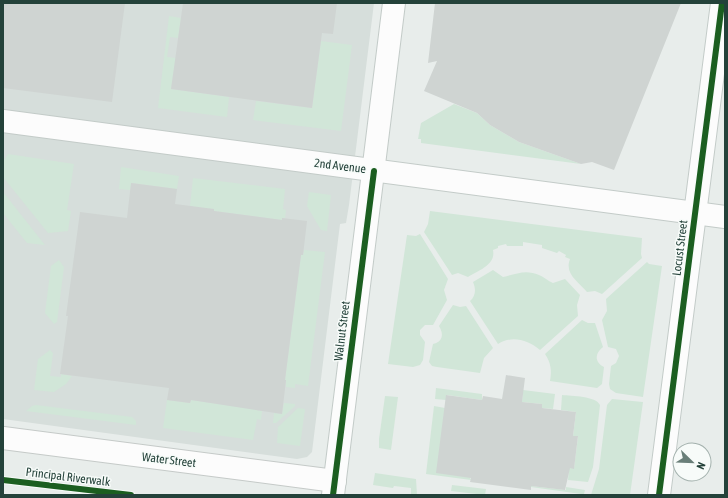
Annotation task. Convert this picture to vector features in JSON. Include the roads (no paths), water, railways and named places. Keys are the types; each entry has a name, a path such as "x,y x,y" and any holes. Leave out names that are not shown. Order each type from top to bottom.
{"main road":[{"name":"Walnut Street","path":"334,488 394,3"},
{"name":"Locust Street","path":"659,495 722,3"},
{"name":"2nd Avenue","path":"3,121 725,217"},
{"name":"Water Street","path":"3,438 334,488"}]}
